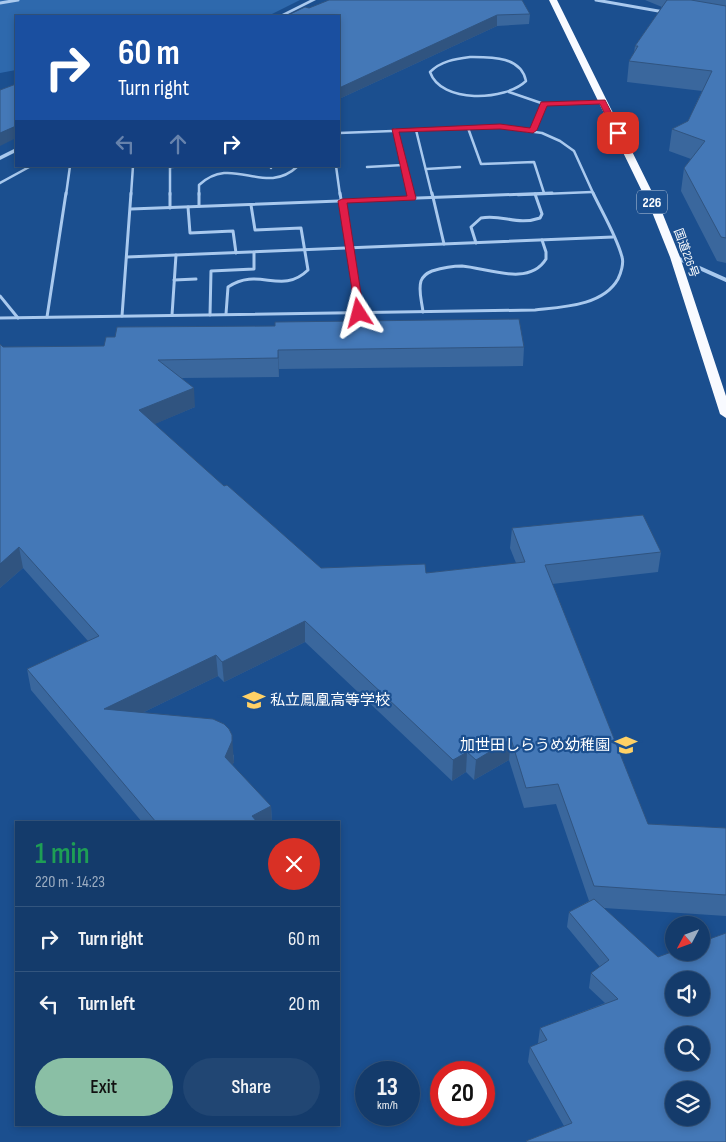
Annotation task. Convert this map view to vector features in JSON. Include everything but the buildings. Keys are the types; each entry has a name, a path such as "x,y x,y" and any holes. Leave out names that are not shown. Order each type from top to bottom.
{"highway":[{"name":"国道226号","path":"553,0 657,212 674,257 726,414"}],"street":[{"path":"0,3 18,0"},
{"path":"284,15 314,0"},
{"path":"596,0 670,13"},
{"path":"0,158 15,150"},
{"path":"674,257 726,280"}],"lane":[{"path":"509,92 520,87 526,81 526,74 521,68 499,59 484,57 456,59 435,66 430,72 430,78 435,84 460,94 485,95 509,92 544,104 603,102"},
{"path":"533,130 544,104"},
{"path":"0,318 535,310 584,303 603,295 619,281 623,270 623,258 574,151 560,141 533,130 500,127 340,133"},
{"path":"468,128 480,164 534,162 544,193"},
{"path":"395,130 412,198"},
{"path":"416,130 444,244"},
{"path":"367,167 403,165"},
{"path":"0,183 30,167"},
{"path":"46,317 70,167"},
{"path":"122,316 133,167"},
{"path":"170,167 170,208"},
{"path":"199,206 199,185 208,177 232,172 257,178 275,178 291,174 297,167"},
{"path":"336,167 359,313"},
{"path":"426,169 460,168"},
{"path":"131,209 592,192"},
{"path":"476,243 471,227 478,220 494,216 524,222 540,218 542,214 535,194"},
{"path":"226,314 228,287 238,279 253,277 279,283 297,280 308,270 301,228 255,230 251,204"},
{"path":"188,207 190,233 233,231 236,252"},
{"path":"127,257 613,238"},
{"path":"423,312 420,282 428,273 449,266 459,265 500,273 523,273 533,270 546,260 547,255 542,240"},
{"path":"210,315 211,271 254,269 254,252"},
{"path":"172,315 176,255"},
{"path":"174,280 196,279"},
{"path":"0,296 18,318"}],"shaded area":[{"path":"0,0 300,0 270,15 15,15 15,70 0,73"}],"place":[{"name":"私立鳳凰高等学校","path":"254,700"},
{"name":"加世田しらうめ幼稚園","path":"626,745"}],"route":[{"path":"359,313 342,201 412,198 395,130 500,127 533,130 544,104 603,102 618,133"}]}
